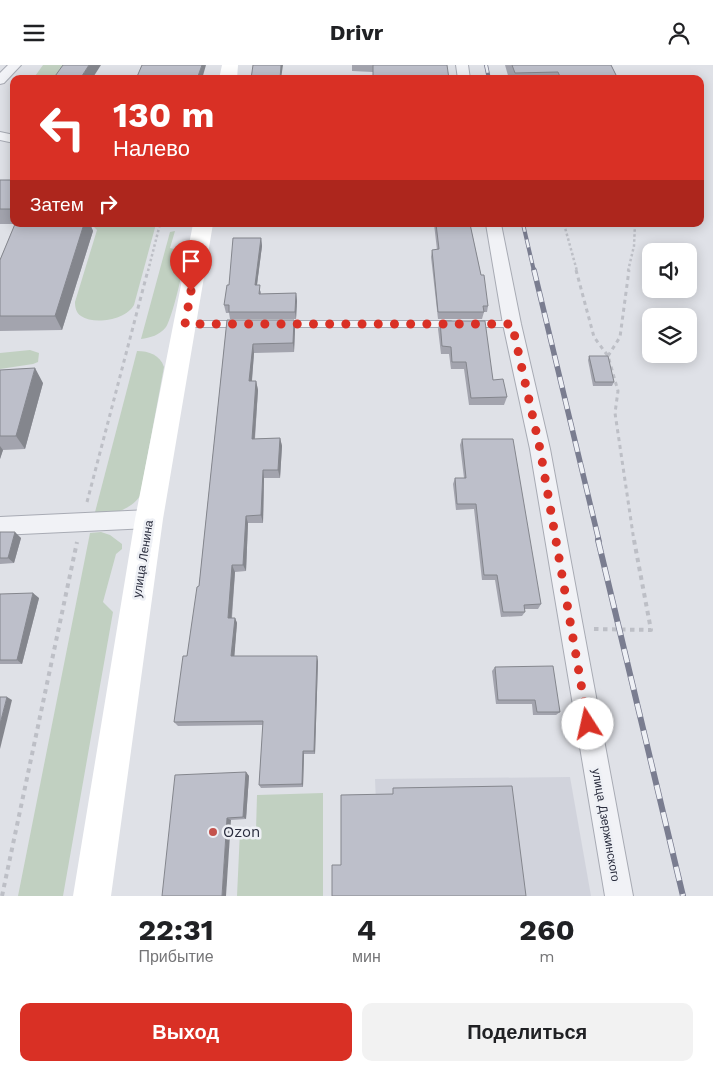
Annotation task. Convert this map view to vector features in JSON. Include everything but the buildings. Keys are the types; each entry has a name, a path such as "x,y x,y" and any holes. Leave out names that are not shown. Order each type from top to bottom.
{"main road":[{"name":"улица Ленина","path":"92,896 150,519 202,227"}],"street":[{"path":"0,80 14,65"},
{"name":"улица Дзержинского","path":"494,227 512,324 540,449 619,896"},
{"path":"0,527 150,519"}],"lane":[{"path":"185,324 244,324"},
{"path":"274,324 512,324"}],"path":[{"path":"2,896 81,523 159,227"},
{"path":"565,227 594,337 608,355 618,391 616,413 630,519 651,630 572,628"},
{"path":"608,355 620,337 626,281 634,246 635,227"}],"shaded area":[{"path":"570,777 591,896 380,896 375,779"}],"green space":[{"path":"43,65 70,65 63,75 36,75"},
{"path":"94,227 155,227 134,305 124,314 101,320 87,319 81,316 78,313 75,302 97,230"},
{"path":"175,231 170,248 174,249 181,256 183,267 171,315 166,327 161,332 141,339 170,232"},
{"path":"30,350 39,353 38,362 0,369 0,353"},
{"path":"137,351 154,355 160,359 164,367 140,496 131,505 120,511 94,516"},
{"path":"101,532 110,535 122,544 122,549 116,554 103,602 113,612 63,896 18,896 90,533"},
{"path":"323,793 323,896 237,896 240,831 256,830 257,795"}],"railway":[{"path":"486,65 488,75"},
{"path":"524,227 534,271"},
{"path":"534,270 599,541"},
{"path":"598,540 683,896"}],"place":[{"name":"Ozon","path":"213,832"}],"route":[{"path":"191,291 185,324 512,324 540,449 588,724"}]}
